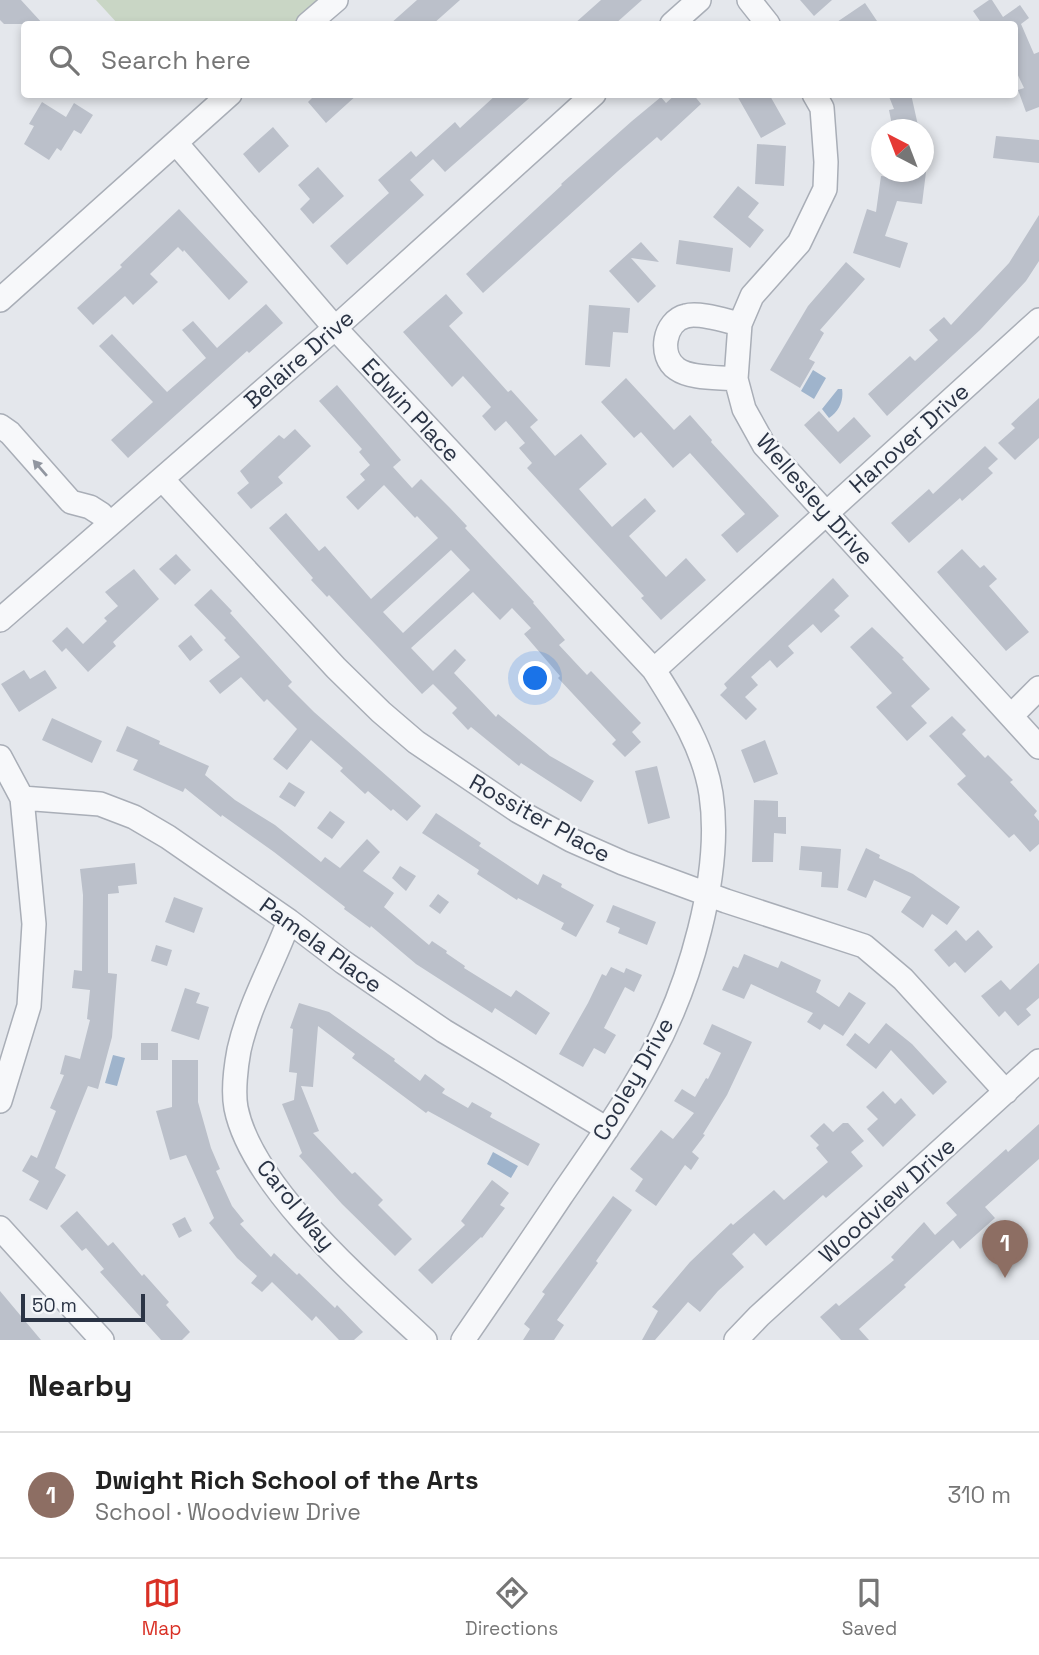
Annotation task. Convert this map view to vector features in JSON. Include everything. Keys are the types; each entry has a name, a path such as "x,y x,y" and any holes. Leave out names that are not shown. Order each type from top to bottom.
{"street":[{"path":"312,21 336,0"},
{"path":"675,21 699,0"},
{"path":"750,0 766,21"},
{"path":"0,300 226,98"},
{"name":"Belaire Drive","path":"0,620 335,328 590,98"},
{"name":"Wellesley Drive","path":"816,98 822,108 825,190 799,243 752,296 740,324 736,379 744,409 764,445 1039,747"},
{"name":"Edwin Place","path":"176,143 335,328 654,670"},
{"path":"736,379 688,374 676,369 664,347 676,320 687,315 740,324"},
{"name":"Hanover Drive","path":"654,670 1039,320"},
{"path":"5,430 71,502 90,507 102,514 110,524"},
{"name":"Rossiter Place","path":"162,479 336,668 416,742 518,811 623,863 864,946 903,979 1006,1092"},
{"name":"Cooley Drive","path":"463,1340 607,1129 651,1056 672,1013 697,935 707,894 714,832 711,792 696,744 681,712 654,670"},
{"path":"1011,716 1039,688"},
{"path":"0,757 22,798 34,923 29,1006 0,1101"},
{"name":"Pamela Place","path":"22,798 100,804 134,817 168,837 444,1031 607,1129"},
{"name":"Carol Way","path":"289,921 257,996 239,1050 236,1107 258,1162 277,1190 366,1285 425,1340"},
{"name":"Woodview Drive","path":"736,1340 1039,1061"},
{"path":"0,1228 102,1340"}],"green space":[{"path":"96,0 336,0 312,21 115,21"}],"water":[{"path":"813,370 826,378 814,399 801,391"},
{"path":"838,389 842,389 841,401 836,412 829,418 822,409"},
{"path":"113,1055 125,1058 117,1086 105,1083"},
{"path":"493,1152 518,1166 511,1178 487,1164"}],"building":[{"path":"0,0 21,0 40,21 4,24 0,20"},
{"path":"417,0 460,0 436,21 393,21"},
{"path":"601,0 642,0 618,21 577,21"},
{"path":"800,0 832,0 814,16"},
{"path":"992,0 1003,17 1020,5 1029,18 1021,24 1034,54 1039,52 1039,107 1026,112 1018,90 1024,88 1018,75 1018,21 980,21 973,11"},
{"path":"865,3 877,21 838,21"},
{"path":"312,98 354,98 326,123 308,102"},
{"path":"493,98 529,98 445,172 433,159 410,180 424,195 347,265 330,246 389,193 378,180 411,151 416,157 455,122 460,128"},
{"path":"660,98 666,103 672,98 696,98 701,104 661,141 657,137 483,293 466,274 632,121"},
{"path":"738,98 771,98 786,124 761,138"},
{"path":"890,98 912,98 917,119 891,119 889,110 894,109"},
{"path":"42,102 66,117 74,103 93,115 81,134 74,130 61,151 57,148 49,160 24,144 34,126 29,124"},
{"path":"273,127 289,146 259,173 243,154"},
{"path":"996,136 1039,140 1039,163 993,158"},
{"path":"757,144 786,146 784,186 755,184"},
{"path":"318,167 344,196 313,224 300,209 310,199 298,185"},
{"path":"880,182 925,182 922,204 897,201 885,236 908,243 900,268 853,253 867,209 876,212"},
{"path":"738,186 759,203 748,217 764,230 750,248 713,217"},
{"path":"179,209 248,282 229,300 184,250 183,252 178,247 150,274 158,282 133,305 125,296 93,325 77,308"},
{"path":"1039,215 1039,261 1026,281 980,330 887,416 868,394 910,356 915,361 938,340 929,330 944,317 951,325 1009,263"},
{"path":"679,240 733,248 730,272 676,264"},
{"path":"641,242 659,262 631,258 656,286 638,303 609,271"},
{"path":"846,262 865,279 820,330 824,333 809,359 815,362 800,388 770,370 808,306"},
{"path":"446,294 463,313 449,326 508,392 511,390 538,420 530,427 555,456 581,434 607,464 579,489 612,527 645,498 656,511 629,536 666,577 686,558 706,580 661,620 641,598 644,596 527,468 532,463 519,448 525,443 506,421 495,431 482,416 491,407 463,376 452,387 403,332"},
{"path":"266,304 283,323 249,353 247,351 128,458 111,440 153,402 99,346 112,334 167,392 206,358 182,330 193,321 217,348"},
{"path":"589,305 630,308 628,333 613,332 610,367 585,365"},
{"path":"626,378 674,430 690,415 779,516 737,553 721,535 745,514 690,453 673,468 641,432 634,438 601,402"},
{"path":"337,385 401,460 393,467 412,488 421,479 450,508 565,640 559,645 587,675 591,671 641,723 632,732 641,742 625,757 612,744 616,740 558,678 560,676 524,634 531,628 512,608 500,620 473,592 411,648 433,671 455,649 466,660 454,673 496,717 498,714 550,756 594,781 581,802 521,763 519,766 471,727 468,730 452,713 457,708 433,684 422,694 329,595 327,597 311,580 313,578 269,528 286,513 319,551 325,546 371,599 438,538 384,485 358,510 346,497 365,480 360,474 370,465 359,452 362,449 319,401","holes":["451,550 470,570 403,633 383,612"]},
{"path":"1039,398 1039,438 1015,460 998,443 1015,428 1011,424"},
{"path":"819,411 838,432 854,417 871,436 840,464 804,425"},
{"path":"295,429 311,446 278,477 283,483 251,509 237,493 249,483 240,471 279,435 284,439"},
{"path":"985,446 998,459 988,468 993,473 909,543 891,523 929,489 933,494"},
{"path":"962,549 980,568 984,565 997,579 989,586 1029,632 1006,651 937,572"},
{"path":"176,554 191,570 175,585 159,569"},
{"path":"134,569 159,599 113,642 116,646 88,672 66,648 62,652 52,641 67,627 83,644 107,621 104,618 118,606 105,592"},
{"path":"833,578 849,596 834,610 840,616 821,633 813,624 788,646 794,653 777,668 770,660 751,677 758,685 745,697 757,709 746,720 720,695 727,688 724,684"},
{"path":"211,589 292,682 288,686 421,806 407,821 368,791 365,794 340,771 343,768 311,740 287,770 273,759 297,729 267,699 264,702 241,677 220,694 209,681 240,657 224,640 226,638 194,605"},
{"path":"872,627 904,658 902,659 930,689 911,706 927,723 907,741 876,707 892,693 850,647"},
{"path":"191,635 203,650 190,661 178,646"},
{"path":"24,670 30,679 45,670 57,688 19,712 1,684"},
{"path":"952,716 966,730 962,734 985,758 988,755 1013,780 1010,782 1037,811 1034,815 1039,821 1039,844 1030,852 1014,834 1009,838 957,784 966,776 929,736"},
{"path":"52,718 102,741 92,763 42,740"},
{"path":"127,726 160,741 159,744 209,766 205,775 321,862 325,857 340,868 367,839 380,852 363,871 394,893 384,907 429,945 432,941 447,951 446,953 465,966 464,968 511,997 516,990 550,1013 536,1035 495,1008 492,1013 416,964 274,852 222,815 221,817 185,788 183,792 133,770 138,760 116,751"},
{"path":"765,740 778,774 754,783 741,750"},
{"path":"657,766 670,818 648,824 635,771"},
{"path":"289,782 305,792 295,807 279,797"},
{"path":"754,800 778,801 778,817 786,817 786,834 774,833 773,862 752,862"},
{"path":"330,811 345,822 332,839 317,828"},
{"path":"436,813 481,843 479,846 538,885 543,874 594,905 576,937 561,929 564,923 518,898 517,900 477,874 479,870 422,833"},
{"path":"801,846 841,849 838,888 821,887 822,872 799,870"},
{"path":"866,848 880,855 879,858 913,874 960,907 947,925 932,914 923,928 901,912 911,897 874,880 866,898 847,890"},
{"path":"135,863 137,884 118,886 119,893 108,894 108,973 117,974 112,1037 98,1089 88,1086 55,1168 66,1175 47,1210 29,1200 39,1181 22,1171 31,1155 37,1158 56,1111 50,1108 64,1075 60,1074 65,1055 80,1059 90,1020 87,1019 90,990 72,988 74,970 82,971 83,895 80,869"},
{"path":"400,866 416,876 406,891 392,878"},
{"path":"438,894 449,902 440,914 429,906"},
{"path":"174,897 203,908 194,933 165,922"},
{"path":"613,905 656,922 647,945 618,933 620,928 606,922"},
{"path":"956,930 966,941 978,930 993,947 965,973 955,962 949,967 934,950"},
{"path":"156,945 172,950 167,966 151,961"},
{"path":"744,954 778,968 781,961 821,980 816,992 839,1007 849,992 866,1003 843,1036 824,1024 820,1030 807,1022 813,1013 751,984 744,999 722,990 733,966 738,968"},
{"path":"1039,963 1039,998 1026,1009 1031,1015 1018,1026 1005,1011 999,1017 981,996 1001,980 1010,990"},
{"path":"611,967 624,973 626,968 642,975 634,992 625,987 604,1028 616,1035 605,1054 594,1048 583,1067 559,1054 602,974 606,976"},
{"path":"185,988 200,993 196,1003 209,1007 199,1040 171,1031"},
{"path":"299,1003 329,1012 395,1059 394,1061 420,1081 425,1074 445,1089 442,1093 468,1108 472,1102 492,1113 490,1117 540,1144 528,1166 428,1111 426,1113 352,1058 355,1054 318,1026 313,1087 301,1086 319,1131 313,1133 352,1174 355,1172 383,1200 378,1205 412,1239 395,1256 342,1204 299,1156 302,1153 282,1104 294,1100 297,1073 289,1072 293,1029 290,1028"},
{"path":"886,1023 912,1044 947,1082 933,1095 891,1050 876,1069 846,1045 855,1033 869,1044"},
{"path":"712,1024 752,1042 727,1095 703,1134 705,1135 692,1152 699,1158 691,1170 685,1165 656,1206 635,1191 643,1179 630,1169 661,1130 673,1139 694,1113 674,1101 682,1089 695,1097 721,1053 703,1044"},
{"path":"141,1043 158,1043 158,1060 141,1060"},
{"path":"172,1060 198,1060 198,1102 220,1169 216,1171 232,1206 244,1221 240,1224 271,1257 274,1253 335,1308 337,1305 363,1332 354,1340 339,1340 316,1316 312,1321 272,1282 262,1292 251,1283 257,1276 237,1258 209,1223 214,1218 186,1155 170,1160 156,1111 172,1107"},
{"path":"883,1091 895,1104 901,1098 916,1115 883,1147 867,1129 878,1119 866,1107"},
{"path":"824,1123 833,1132 843,1123 848,1123 864,1141 851,1152 863,1166 826,1198 823,1195 766,1246 754,1233 732,1254 744,1267 700,1312 688,1302 655,1340 642,1340 658,1311 652,1307 690,1262 731,1223 733,1225 774,1190 784,1200 828,1162 816,1148 819,1145 810,1136"},
{"path":"1039,1124 1039,1159 985,1207 995,1218 960,1249 953,1240 904,1285 906,1287 859,1329 869,1340 841,1340 820,1317 836,1303 839,1306 894,1260 891,1257 924,1222 935,1235 957,1215 946,1203 1006,1149 1008,1152"},
{"path":"492,1180 509,1193 500,1205 505,1208 482,1238 432,1284 418,1270 465,1225 461,1221"},
{"path":"613,1196 632,1210 557,1320 564,1325 554,1340 523,1340 530,1329 524,1324 545,1294 542,1292"},
{"path":"77,1211 108,1246 113,1242 169,1302 166,1305 190,1332 182,1340 161,1340 100,1272 104,1269 86,1248 82,1251 60,1226"},
{"path":"185,1217 192,1231 179,1238 172,1224"},
{"path":"0,1291 41,1340 0,1340"}],"place":[{"name":"Dwight Rich School of the Arts","path":"1005,1278"}]}
